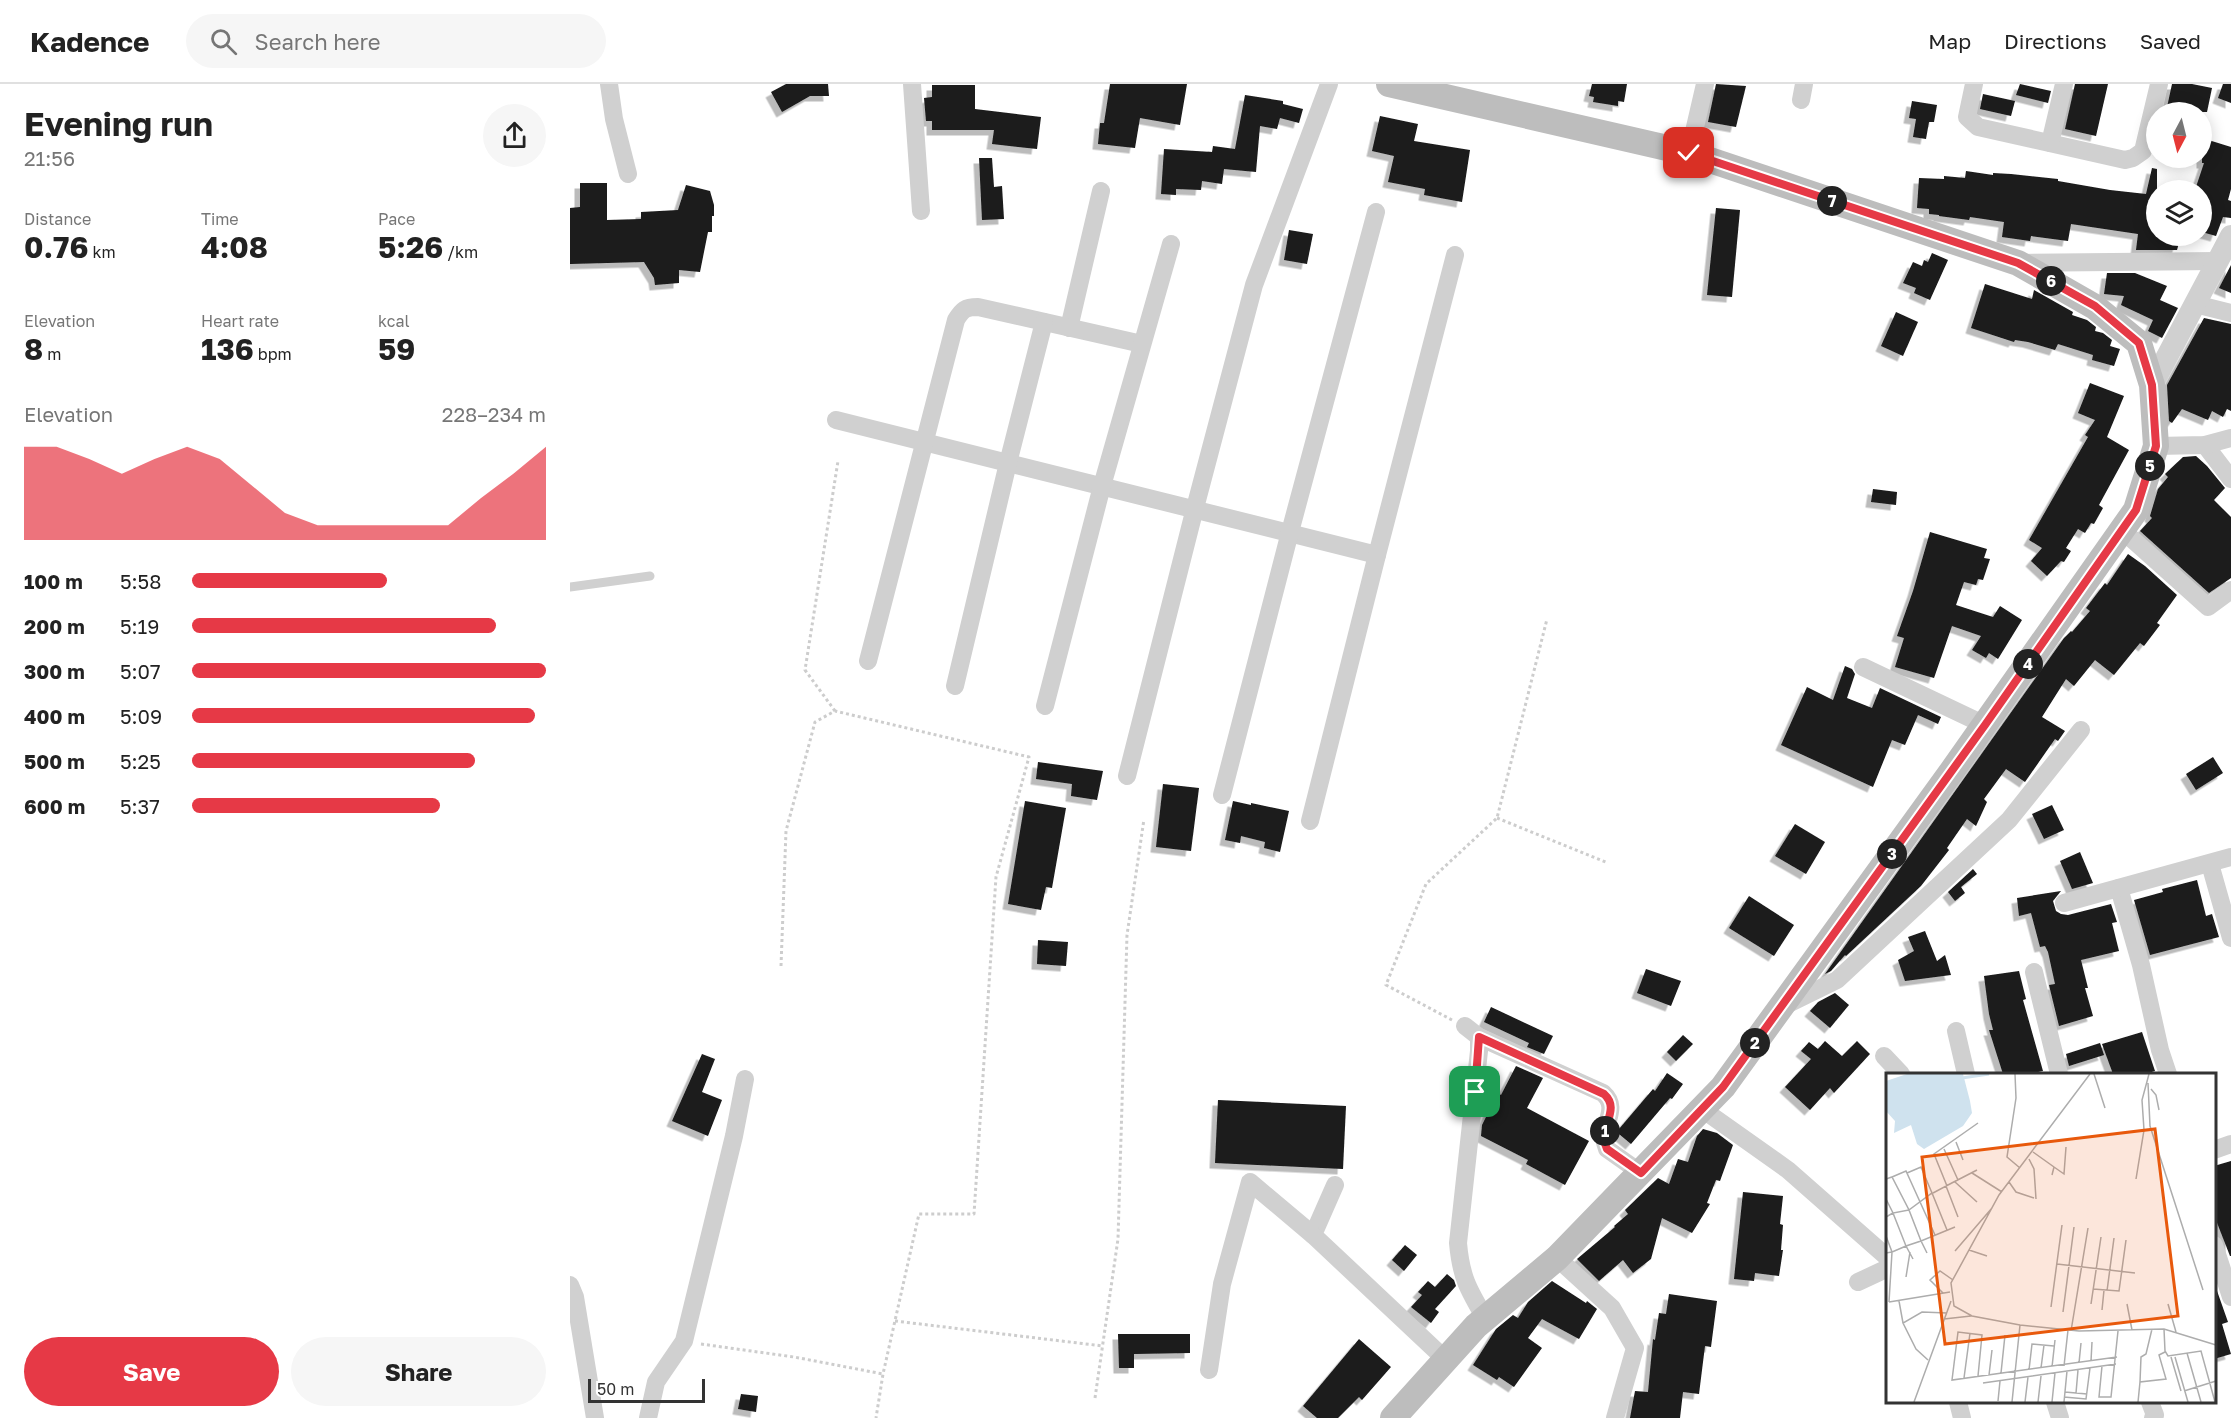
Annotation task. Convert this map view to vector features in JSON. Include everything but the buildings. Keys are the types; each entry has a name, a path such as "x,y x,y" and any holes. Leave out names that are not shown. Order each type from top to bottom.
{"main road":[{"path":"1389,84 1689,153 2018,263 2095,306 2139,343 2152,385 2156,446 2136,510 1985,725 1723,1087 1557,1258 1485,1318 1393,1418"}],"street":[{"path":"609,84 614,119 628,174"},
{"path":"912,84 921,211"},
{"path":"1127,776 1254,285 1329,84"},
{"path":"1689,153 1705,84"},
{"path":"1974,84 1967,117 1978,127 2116,159 2133,158 2143,151 2158,84"},
{"path":"2050,143 2064,84"},
{"path":"1069,328 1101,191"},
{"path":"1222,795 1376,212"},
{"path":"2152,385 2231,236"},
{"path":"1045,706 1102,486 1171,244"},
{"path":"1310,821 1455,255"},
{"path":"2018,263 2218,261"},
{"path":"2195,304 2231,313"},
{"path":"868,661 956,320 962,310 978,307 1142,344"},
{"path":"955,686 1044,322"},
{"path":"836,420 1377,555"},
{"path":"2156,446 2205,445 2231,438"},
{"path":"2205,445 2231,479"},
{"path":"2122,530 2208,607 2231,590"},
{"path":"1863,667 1985,725"},
{"path":"1781,1007 1838,980 2009,820 2081,730"},
{"path":"2064,903 2231,857"},
{"path":"2210,864 2231,938"},
{"path":"2120,888 2168,1073"},
{"path":"2034,972 2059,1073"},
{"path":"1485,1318 1467,1288 1461,1269 1458,1243 1475,1092 1472,1031 1604,1094 1610,1099 1612,1106 1603,1136 1607,1149 1641,1173"},
{"path":"1956,1031 1966,1073"},
{"path":"1884,1056 1900,1073"},
{"path":"648,1418 656,1382 684,1341 734,1136 745,1079"},
{"path":"1702,1109 1788,1170 1886,1257"},
{"path":"2216,1149 2231,1144"},
{"path":"1209,1370 1222,1284 1250,1182 1313,1235 1446,1360"},
{"path":"1313,1235 1335,1185"},
{"path":"2216,1251 2231,1297"},
{"path":"1557,1258 1612,1308 1635,1348 1615,1418"},
{"path":"1858,1282 1886,1268"},
{"path":"570,1285 575,1297 596,1418"},
{"path":"1958,1403 1962,1418"},
{"path":"2056,1403 2060,1418"},
{"path":"2151,1403 2155,1415 2153,1418"}],"lane":[{"path":"570,587 650,576"}],"path":[{"path":"838,461 806,670 834,711 1029,757 996,877 974,1214 919,1214 883,1374 876,1418"},
{"path":"1472,1031 1386,985 1426,884 1497,818 1547,619"},
{"path":"781,966 786,831 814,723 834,711"},
{"path":"1497,818 1608,863"},
{"path":"1095,1398 1118,1239 1128,935 1144,819"},
{"path":"895,1321 1103,1346"},
{"path":"684,1341 794,1357 883,1374"}],"route":[{"path":"1475,1092 1479,1037 1604,1094 1610,1099 1612,1106 1603,1142 1607,1149 1641,1173 1723,1087 1985,725 2136,510 2156,446 2152,385 2139,343 2095,306 2018,263 1689,153"}]}
